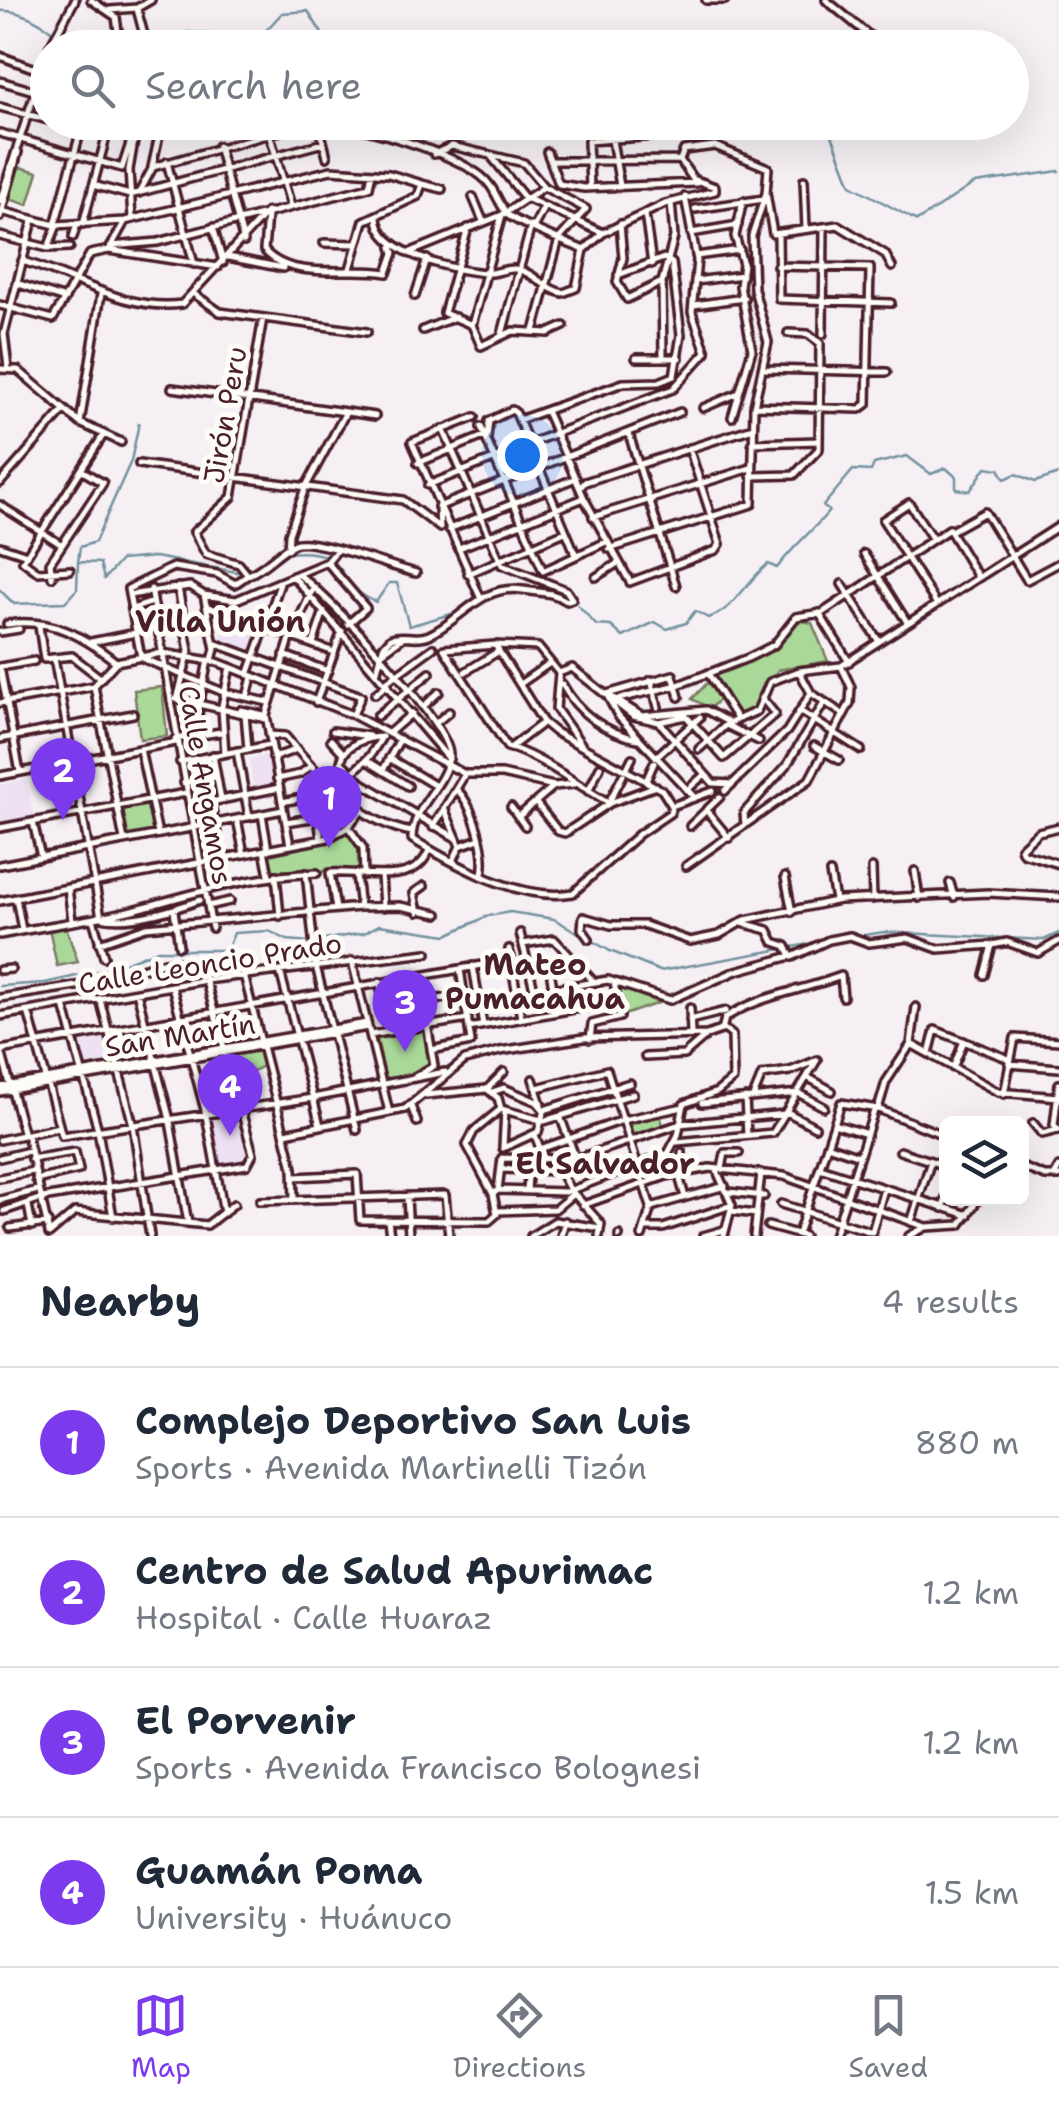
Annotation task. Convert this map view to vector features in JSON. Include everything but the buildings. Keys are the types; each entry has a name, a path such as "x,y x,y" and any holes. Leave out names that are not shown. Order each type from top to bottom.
{"street":[{"path":"59,30 75,0"},
{"path":"91,0 118,21 119,30"},
{"path":"107,10 137,8 151,0"},
{"path":"706,0 724,0"},
{"path":"826,0 862,30"},
{"path":"137,8 143,30"},
{"path":"0,56 30,66"},
{"path":"0,82 30,90"},
{"path":"0,107 28,114"},
{"path":"1,197 30,107"},
{"path":"0,133 122,168 132,140"},
{"path":"20,139 1,214 56,225 128,220 180,210 331,170 372,172 442,189"},
{"path":"48,248 78,140"},
{"path":"73,237 94,185 106,140"},
{"path":"110,248 128,220 129,170 135,140"},
{"path":"139,193 152,167 158,140"},
{"path":"152,167 242,140"},
{"path":"271,140 291,206"},
{"path":"323,140 327,157"},
{"path":"401,140 480,176 497,191 504,214 472,324 481,346 502,334 548,332 564,326"},
{"path":"590,188 588,142 612,140 620,186"},
{"path":"94,185 130,195 324,143"},
{"path":"481,427 543,571 608,545 659,534 752,504 754,406 768,342 754,289 752,236 770,172 745,156 706,145 684,150 680,160"},
{"path":"218,146 244,242"},
{"path":"434,154 452,146 524,163 544,187 586,209 558,239 534,331"},
{"path":"390,244 408,254 456,266 487,272 519,270 563,293 576,288 584,250 603,233 671,202 714,192 710,184 700,183 590,188 560,184 547,152"},
{"path":"489,154 524,198 603,233"},
{"path":"154,156 164,163 172,184 194,264"},
{"path":"551,161 680,160"},
{"path":"680,160 700,183"},
{"path":"0,164 10,167"},
{"path":"0,304 52,319 90,254 370,187 372,172"},
{"path":"804,180 806,229"},
{"path":"350,269 364,221 418,196 422,184"},
{"path":"408,254 504,214 544,187"},
{"path":"473,196 483,222"},
{"path":"695,210 765,196"},
{"path":"765,196 770,230 778,234"},
{"path":"428,484 555,432 642,402 678,384 707,349 694,327 696,256 685,197"},
{"path":"663,356 662,282 675,223 671,202"},
{"path":"732,418 752,350 735,236 742,202"},
{"path":"502,334 532,227 544,207"},
{"path":"22,261 76,280 100,294 182,304 244,242 267,212"},
{"path":"267,212 263,245 272,261 283,268"},
{"path":"504,214 584,250"},
{"path":"645,214 652,264"},
{"path":"110,248 194,264 272,261 322,271 387,273 394,253 379,231 377,216"},
{"path":"8,368 4,334 34,220"},
{"path":"620,224 624,258 617,282 630,301 662,282"},
{"path":"692,232 739,225"},
{"path":"213,227 223,262"},
{"path":"778,234 788,229 843,227 858,241 885,254 892,267"},
{"path":"468,228 444,313 472,324"},
{"path":"823,334 824,228"},
{"path":"778,234 779,300 891,304"},
{"path":"0,236 48,248 70,247"},
{"path":"324,244 355,244"},
{"path":"696,256 740,250"},
{"path":"416,296 427,258"},
{"path":"618,274 670,259"},
{"path":"519,420 623,383 669,380 679,358 681,335 670,259"},
{"path":"754,406 865,408 870,268 776,266"},
{"path":"696,281 742,275"},
{"path":"16,283 65,299"},
{"path":"80,423 100,294"},
{"path":"194,294 214,310 367,332"},
{"path":"694,305 744,298"},
{"path":"423,330 455,317"},
{"name":"Jirón Peru","path":"248,576 239,564 206,554 194,532 198,524 216,516 230,502 238,478 262,318"},
{"path":"594,517 698,484 751,472 797,473 816,453 819,441 820,343 808,334 788,333"},
{"path":"636,358 679,358"},
{"path":"0,369 18,370 80,423 121,442"},
{"path":"764,369 887,372"},
{"path":"172,388 375,416"},
{"path":"703,408 736,394"},
{"path":"0,483 64,410"},
{"path":"486,439 489,420 512,410 576,556"},
{"path":"546,411 584,498 630,582 716,550 720,544 689,448"},
{"path":"288,550 288,534 305,488 346,412"},
{"path":"438,509 565,454 629,434 680,412"},
{"path":"475,417 412,442 480,599"},
{"path":"378,672 381,654 394,636 425,637 456,621 467,606 507,587 546,590 572,600 566,590 517,574 501,562 442,428"},
{"path":"580,488 585,482 753,428"},
{"path":"70,570 38,572 23,561 104,434"},
{"path":"629,434 676,586"},
{"path":"418,463 486,439"},
{"path":"752,443 819,441"},
{"path":"139,464 403,500 440,528 438,509"},
{"path":"52,574 50,563 103,483 81,470"},
{"path":"449,529 576,478"},
{"path":"459,548 584,498"},
{"path":"933,539 910,503 883,520 936,603"},
{"path":"0,504 62,545"},
{"path":"618,698 676,685 774,645 796,618 819,614 933,539 985,512 1029,580 1059,563"},
{"path":"700,749 727,724 757,711 770,682 799,670 842,666 1059,526"},
{"path":"951,531 978,577"},
{"path":"468,574 565,532"},
{"path":"129,592 173,567 217,574 236,584 295,544 320,542 416,573"},
{"path":"0,546 27,555"},
{"path":"129,592 190,586 204,595 236,600 329,559 338,549"},
{"path":"864,554 907,622"},
{"path":"329,559 366,608 348,624"},
{"path":"596,577 618,563"},
{"path":"296,575 314,587 381,654 447,742 448,761 416,816 412,832 412,839 429,850 534,894 574,894 638,834 670,813 672,806"},
{"path":"296,575 448,761"},
{"path":"246,697 263,626 281,582"},
{"path":"842,584 878,641"},
{"path":"178,587 188,657 174,696 266,717"},
{"path":"290,846 266,717 291,636 314,587"},
{"name":"Calle Angamos","path":"151,589 164,664 174,696 175,740 212,925"},
{"path":"129,592 141,658"},
{"path":"199,735 199,702 214,643 204,595"},
{"path":"132,609 153,602"},
{"path":"206,606 334,652"},
{"path":"312,644 324,611"},
{"path":"819,614 849,662"},
{"path":"20,628 0,631 3,622 77,632 116,662"},
{"path":"38,626 44,659 72,656 98,677"},
{"path":"316,702 342,631"},
{"path":"91,642 136,633"},
{"path":"381,654 401,639"},
{"path":"214,643 360,696 353,716"},
{"path":"581,747 556,709 559,673 538,647 470,644 443,651 509,749 529,754 609,802"},
{"path":"375,694 433,648"},
{"path":"465,672 497,648"},
{"path":"497,648 544,722 624,772 656,786 672,806"},
{"path":"124,841 94,686 98,677 116,662 162,653 210,660 353,716 448,761 465,774 502,774 554,786 574,784"},
{"path":"284,656 328,670"},
{"path":"54,658 102,916"},
{"path":"141,658 164,664 223,692 268,702"},
{"path":"20,772 3,702 0,667 34,661"},
{"path":"520,684 550,663"},
{"path":"686,866 809,780 850,703 850,687 842,666"},
{"path":"225,753 222,707 230,668"},
{"path":"559,673 572,668 640,720 659,722 686,716 724,758 775,714 762,698"},
{"path":"799,670 812,693 840,712"},
{"path":"377,716 430,673"},
{"path":"708,673 737,719"},
{"path":"607,694 672,676 679,697"},
{"path":"651,680 658,707"},
{"path":"560,681 579,710 620,736 640,739"},
{"path":"3,702 94,686"},
{"path":"423,707 439,692"},
{"path":"690,826 788,730 812,693"},
{"path":"607,694 642,716 706,710 758,741"},
{"path":"607,694 618,716 696,800"},
{"path":"744,828 744,813 783,770 824,703"},
{"path":"222,707 266,717"},
{"path":"800,711 861,750"},
{"path":"436,723 449,712"},
{"path":"334,790 366,760 386,734 412,713"},
{"path":"0,739 133,714"},
{"path":"245,714 248,749"},
{"path":"646,781 656,760 700,717"},
{"path":"659,722 716,784 733,784"},
{"path":"509,749 540,725"},
{"path":"788,730 803,739"},
{"path":"0,776 221,732"},
{"path":"333,732 370,737 386,734"},
{"path":"269,735 283,734 342,797 396,830 412,832"},
{"path":"370,737 344,754 341,762 350,774 456,838"},
{"path":"382,770 400,739"},
{"path":"331,740 344,754"},
{"path":"180,762 271,744"},
{"path":"814,746 839,760"},
{"path":"140,749 158,834"},
{"path":"273,758 296,749"},
{"path":"237,751 249,817"},
{"path":"213,755 222,800"},
{"path":"389,758 434,785"},
{"path":"609,802 632,758"},
{"path":"366,760 408,786"},
{"path":"278,780 300,774 311,766"},
{"path":"588,791 600,767"},
{"path":"433,827 465,774"},
{"path":"687,790 705,774"},
{"path":"184,783 217,777"},
{"path":"206,779 222,858"},
{"path":"282,802 314,794 328,783"},
{"path":"518,816 554,786"},
{"path":"536,804 558,831 565,832 609,802 656,786"},
{"path":"211,802 279,788"},
{"path":"456,789 464,796 479,840 484,859 482,874"},
{"path":"672,806 713,791"},
{"path":"0,828 186,793"},
{"path":"314,794 321,815 321,840"},
{"path":"286,822 321,815 342,797"},
{"path":"511,807 525,826"},
{"path":"444,808 460,846"},
{"path":"0,902 321,840 348,827 362,809"},
{"path":"0,865 283,810"},
{"path":"706,810 729,838"},
{"path":"262,814 280,916"},
{"path":"237,819 244,854"},
{"path":"32,822 41,857"},
{"path":"348,827 363,848 360,907"},
{"path":"1059,827 1038,832 1021,848 1023,854 1059,864"},
{"path":"453,860 460,846 479,840"},
{"path":"336,910 330,873 381,875 419,865 429,850"},
{"path":"872,868 873,899"},
{"path":"915,872 920,898"},
{"path":"306,873 316,966 357,1130"},
{"path":"0,935 93,918 272,875 317,873"},
{"path":"830,873 835,900"},
{"path":"381,875 383,907"},
{"path":"785,876 792,912"},
{"path":"950,883 954,897"},
{"path":"418,912 414,893 424,886"},
{"path":"68,888 72,921"},
{"path":"589,939 582,930 582,917 612,925 645,925 690,941 719,935 742,923 835,900 988,893 1059,896"},
{"path":"16,898 22,930"},
{"path":"102,916 118,919 174,910 200,900"},
{"path":"208,906 230,901"},
{"path":"99,943 130,930 280,916 312,918 360,907 438,914"},
{"path":"174,910 180,946"},
{"path":"93,918 104,958"},
{"path":"742,923 768,930 775,943 790,950 790,958"},
{"path":"520,933 535,993"},
{"path":"465,1004 614,982 670,1000 736,972 850,936 870,943 908,938 938,950 1006,942 1038,953 1059,941"},
{"path":"522,944 554,938 570,960 596,983"},
{"path":"984,975 992,945"},
{"path":"509,948 521,1018"},
{"name":"Calle Leoncio Prado","path":"0,1016 206,980 427,952"},
{"path":"49,1235 0,1049 510,960"},
{"path":"512,970 570,960"},
{"path":"352,961 389,1112"},
{"path":"0,998 96,983 165,962 201,963 253,1154 248,1165 42,1198 4,1211"},
{"path":"549,964 557,1012"},
{"path":"473,966 483,1026"},
{"path":"0,970 11,968"},
{"path":"431,1050 470,1044 460,969"},
{"path":"280,970 320,1125"},
{"path":"244,975 293,1168 294,1200"},
{"path":"412,1079 434,1066 418,976"},
{"path":"722,1030 726,1018 756,999 788,996 841,976 842,997"},
{"path":"380,982 388,1032"},
{"path":"590,1038 592,1024 620,1018 614,982"},
{"path":"172,986 206,1115 224,1213"},
{"path":"136,992 170,1119 188,1224"},
{"path":"384,1008 464,995"},
{"path":"100,999 133,1126 150,1236"},
{"path":"469,1028 619,1001"},
{"path":"64,1005 98,1130 112,1218"},
{"path":"834,1236 886,1082 911,1044 916,1006"},
{"path":"690,1008 690,1034"},
{"path":"28,1011 62,1136 313,1098 449,1071"},
{"path":"690,1020 726,1012"},
{"name":"San Martín","path":"0,1089 333,1031 388,1032 468,1019"},
{"path":"285,1134 410,1106 465,1060 590,1038 706,1035 722,1030 732,1035 733,1079 717,1092 686,1102 675,1142 667,1154 666,1176"},
{"path":"930,1054 936,1030 1009,1062 1059,1068"},
{"path":"644,1057 684,1054 706,1035"},
{"path":"1004,1094 1015,1038 1059,1041"},
{"path":"953,1068 964,1041"},
{"path":"911,1044 1004,1094 1058,1097"},
{"path":"675,1142 773,1133 817,1060 790,1071 763,1074 753,1097"},
{"path":"536,1088 607,1070 651,1207 642,1236"},
{"path":"490,1091 504,1072"},
{"path":"807,1077 832,1090"},
{"path":"503,1148 535,1135 544,1121 532,1079"},
{"path":"423,1095 504,1088 542,1107 630,1083"},
{"path":"1034,1123 1042,1134 1058,1130 1054,1125 1059,1084"},
{"path":"294,1178 356,1174 358,1220 490,1221 496,1211 503,1110 490,1091"},
{"path":"702,1103 798,1093 824,1107"},
{"path":"503,1110 544,1121 633,1094"},
{"path":"745,1098 747,1135"},
{"path":"768,1226 801,1235 841,1103 876,1110 939,1133"},
{"path":"410,1106 416,1122"},
{"path":"540,1148 622,1120 683,1107"},
{"path":"496,1192 468,1142 503,1110"},
{"path":"502,1158 576,1159 680,1124 786,1113 815,1127"},
{"path":"560,1116 576,1159"},
{"path":"834,1124 866,1134"},
{"path":"0,1140 60,1127"},
{"path":"535,1135 544,1160"},
{"path":"828,1145 859,1156"},
{"path":"900,1150 939,1164"},
{"path":"0,1158 75,1152 79,1170 36,1180"},
{"path":"682,1153 679,1176 686,1197"},
{"path":"705,1236 725,1233 732,1208 720,1170 725,1153 739,1153"},
{"path":"496,1211 555,1209 572,1192 667,1154"},
{"path":"527,1191 529,1159"},
{"path":"554,1160 572,1192 600,1228"},
{"path":"911,1222 931,1161"},
{"path":"1029,1169 1057,1176 1059,1167"},
{"path":"583,1205 666,1176 710,1168 784,1176 926,1227 960,1225 974,1206"},
{"path":"820,1168 968,1215"},
{"path":"500,1169 559,1171"},
{"path":"0,1178 33,1171"},
{"path":"754,1236 761,1174"},
{"path":"651,1207 727,1189 761,1196"},
{"path":"781,1204 872,1232 884,1189"},
{"path":"0,1200 38,1190"},
{"path":"496,1192 572,1192"},
{"path":"260,1201 445,1195 449,1236"},
{"path":"407,1196 408,1236"},
{"path":"49,1235 72,1213 209,1225 234,1204"},
{"path":"28,1205 32,1226"},
{"path":"646,1228 663,1232 732,1208 756,1214"},
{"path":"388,1220 390,1236"},
{"path":"535,1235 555,1221 600,1228"},
{"path":"562,1236 565,1221"},
{"path":"10,1228 48,1223"},
{"path":"909,1236 926,1227"},
{"path":"598,1236 600,1228"}],"shaded area":[{"path":"226,621 256,633 249,653 220,641"},
{"path":"270,754 276,787 254,791 249,759"},
{"path":"26,779 34,816 0,824 0,785"},
{"path":"104,1035 111,1061 86,1067 80,1041"},
{"path":"242,1111 250,1157 247,1162 219,1167 210,1116"}],"green space":[{"path":"19,167 38,172 28,205 9,199"},
{"path":"798,620 812,623 828,661 778,670 753,710 740,715 711,674 775,649 789,626"},
{"path":"711,679 722,697 710,708 692,699"},
{"path":"162,687 167,736 140,739 134,690"},
{"path":"148,805 153,832 126,838 121,810"},
{"path":"349,832 358,842 362,872 270,870 270,855 332,841"},
{"path":"65,924 78,962 57,966 49,928"},
{"path":"618,986 659,1003 624,1015"},
{"path":"425,1030 432,1065 412,1077 386,1081 377,1039"},
{"path":"259,1048 264,1065 250,1073 253,1087 241,1090 230,1053"},
{"path":"660,1115 664,1128 634,1138 629,1125"}],"waterway":[{"path":"0,11 29,17 51,30"},
{"path":"266,30 282,13 308,11 320,30"},
{"path":"834,140 851,185 917,221 975,183 1059,171"},
{"path":"78,562 80,547 95,542 131,461 139,423"},
{"path":"578,605 596,625 611,626 623,637 655,622 667,629 686,623 695,611 708,618 717,614 768,564 777,568 829,511 823,506 853,470 871,471 874,464 907,456 931,474 946,468 956,477 956,489 970,491 986,467 999,469 1005,479 1016,474 1035,482 1059,474"},
{"path":"285,553 307,552 333,560 352,585 376,602 389,583 397,583 409,626 451,614"},
{"path":"0,590 14,604 65,602 77,589 78,562 100,563 104,579 121,560 155,557 242,573"},
{"path":"250,572 264,563"},
{"path":"0,986 45,983 112,968 158,950 227,950 234,933 269,931 287,940 309,942 364,933 379,925 447,935 488,916 510,912 554,919 610,951 660,971 820,942"},
{"path":"858,936 884,932 1044,940 1059,933"}],"place":[{"name":"Centro de Salud Apurimac","path":"63,820"},
{"name":"Complejo Deportivo San Luis","path":"329,848"},
{"name":"El Porvenir","path":"405,1052"},
{"name":"Guamán Poma","path":"230,1136"}],"district":[{"name":"Villa Unión","path":"220,621"},
{"name":"Mateo Pumacahua","path":"535,981"},
{"name":"El Salvador","path":"605,1163"}]}
